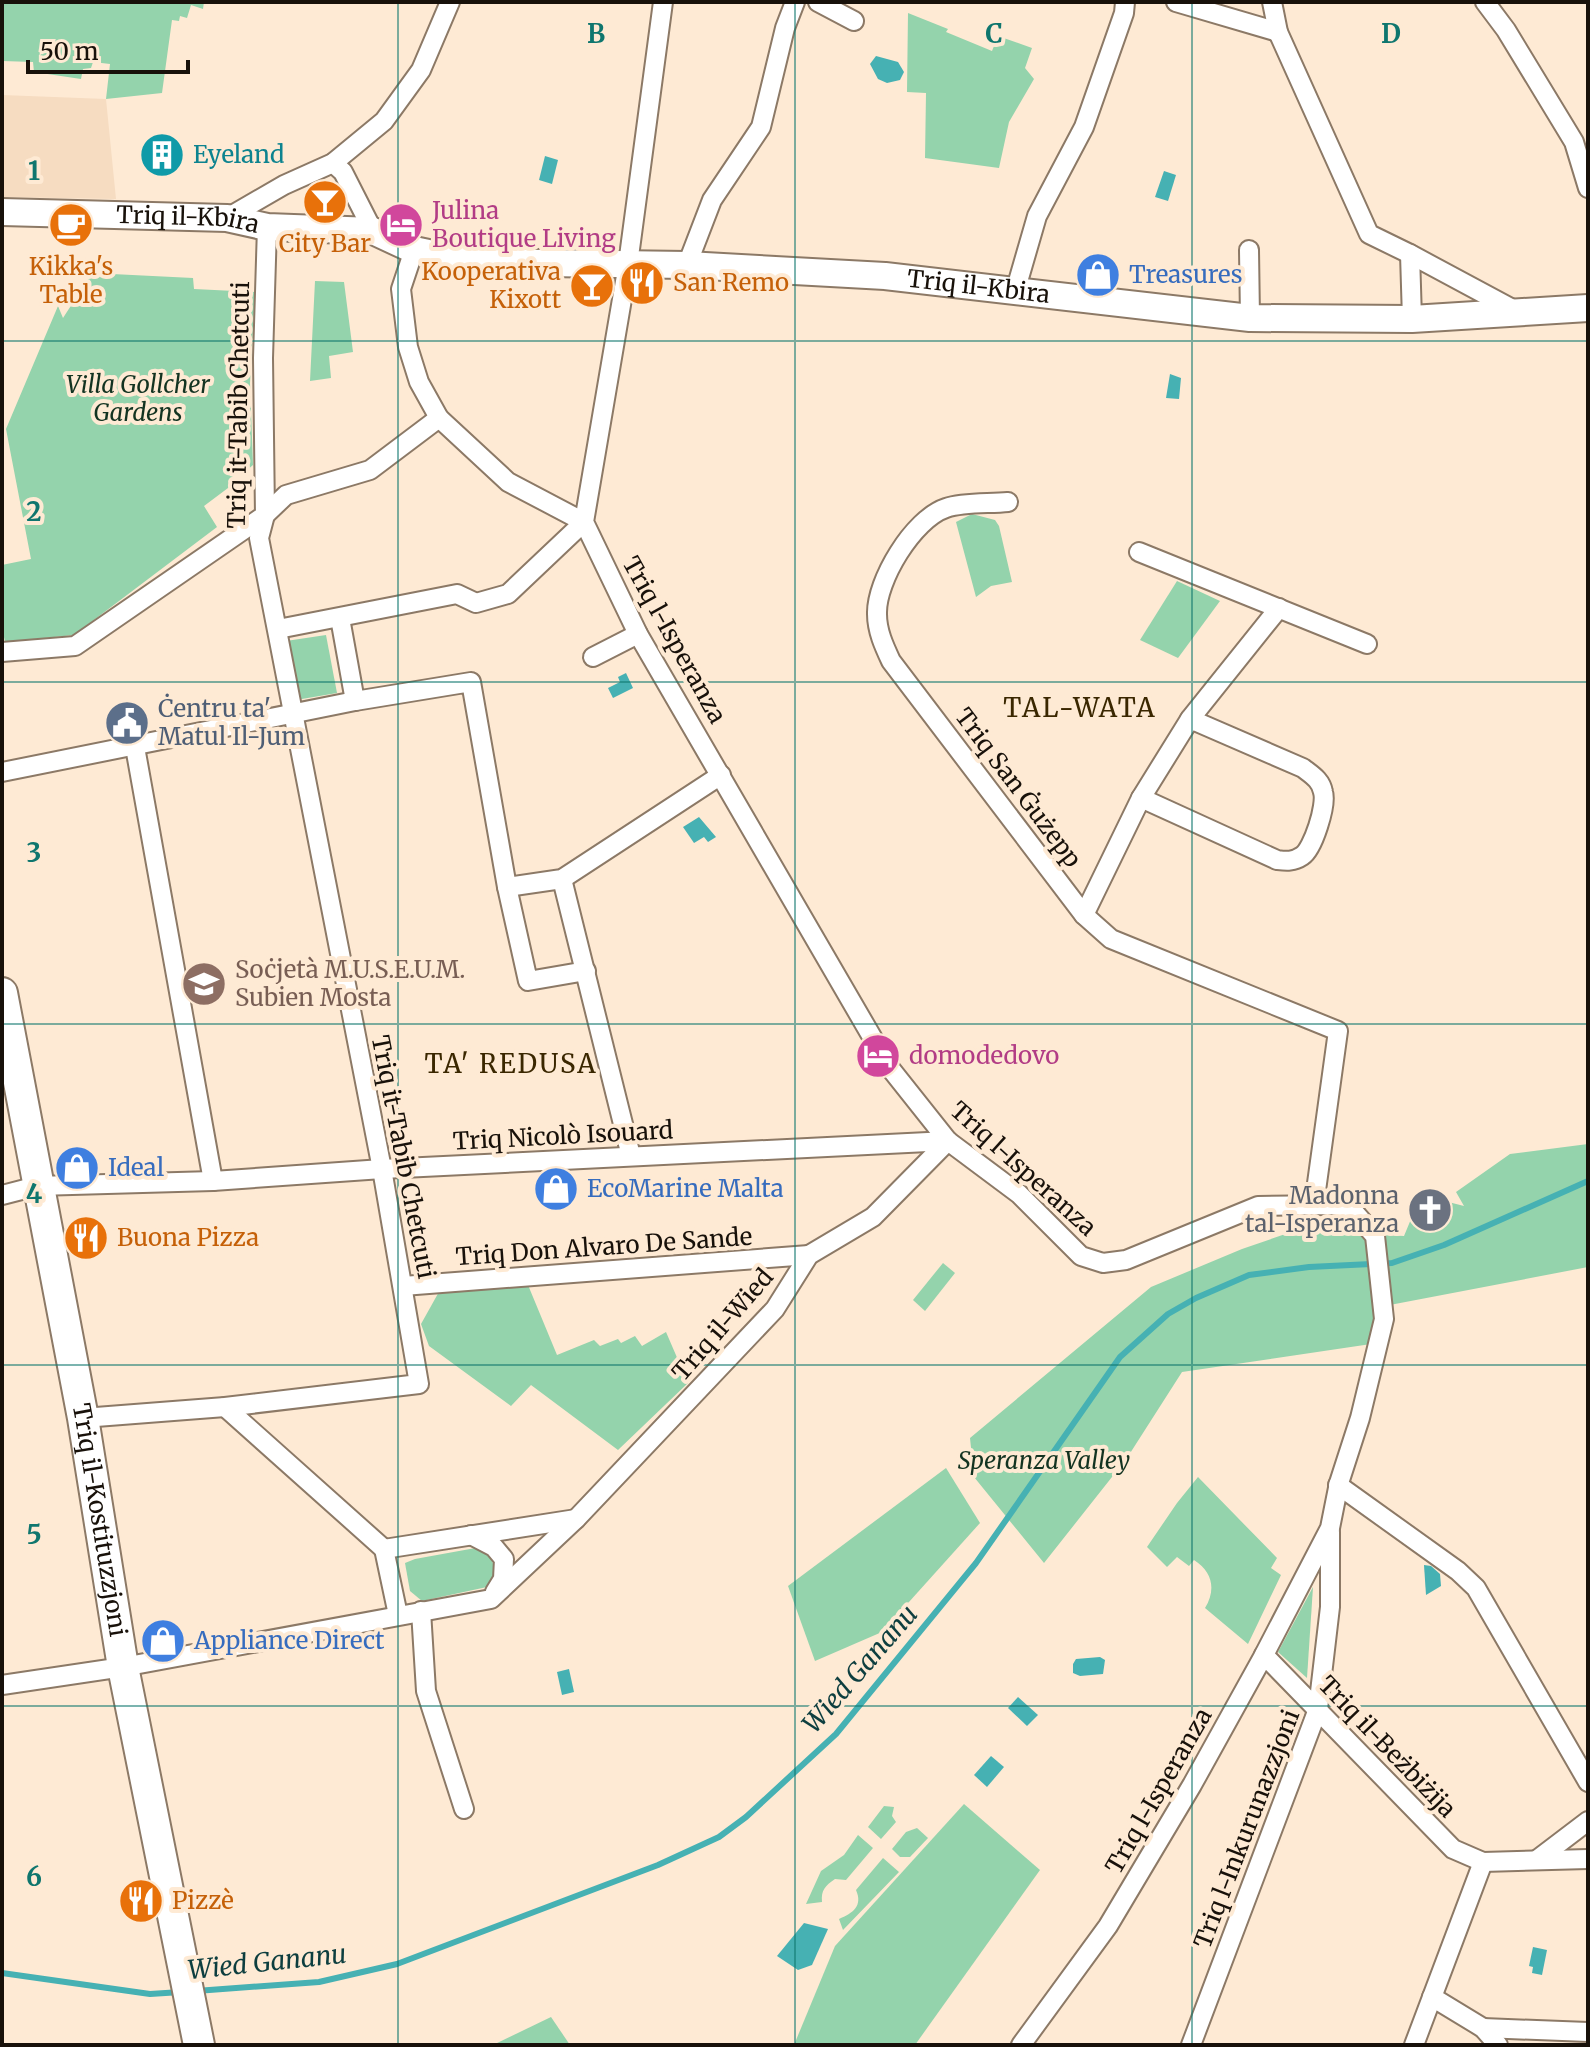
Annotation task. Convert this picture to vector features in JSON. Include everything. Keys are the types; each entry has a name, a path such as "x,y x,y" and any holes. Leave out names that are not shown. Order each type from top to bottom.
{"main road":[{"name":"Triq il-Kbira","path":"2,212 227,218 267,227 373,231 414,250 471,262 687,265 885,276 1250,318 1412,319 1588,308"},
{"name":"Triq il-Kostituzzjoni","path":"2,993 83,1418 123,1667 199,2045"}],"street":[{"path":"227,218 284,185 333,163 384,121 421,70 450,2"},
{"path":"278,629 457,594 476,603 508,594 584,522 628,264 663,2"},
{"path":"687,265 712,200 761,127 785,28 795,2"},
{"path":"818,2 854,21"},
{"path":"1015,292 1037,216 1084,127 1124,13 1125,2"},
{"path":"1176,2 1278,32"},
{"path":"1272,2 1278,32 1369,234 1521,314"},
{"path":"1485,2 1506,30 1574,142 1588,188"},
{"path":"333,163 343,172 373,231"},
{"name":"Triq it-Tabib Chetcuti","path":"225,1407 419,1384 382,1169 259,538 265,515 263,358 267,227"},
{"path":"414,250 401,289 408,347 419,382 439,418 508,482 584,522"},
{"path":"1249,250 1250,318"},
{"path":"1410,254 1412,319"},
{"path":"2,652 75,646 265,515 286,495 370,470 439,418"},
{"name":"Triq San Ġużepp","path":"1008,502 945,508 920,525 885,579 877,611 880,637 891,661 1084,915 1111,939 1338,1031 1314,1205"},
{"name":"Triq l-Isperanza","path":"584,522 638,634 877,1049 948,1141 1019,1194 1081,1256 1103,1263 1126,1260 1258,1206 1336,1205 1355,1213 1375,1236 1384,1319 1360,1418 1338,1485 1330,1528 1192,1785 1108,1926 1021,2045"},
{"path":"1139,552 1367,644"},
{"path":"1084,915 1141,798 1190,719 1279,608"},
{"path":"340,618 355,701"},
{"path":"593,657 638,634"},
{"path":"2,772 355,701 471,682 507,887 528,981 586,971"},
{"path":"1141,798 1277,860 1290,861 1304,855 1311,844 1323,808 1324,793 1317,778 1303,768 1190,719"},
{"path":"135,747 213,1181"},
{"path":"507,887 562,879 721,775"},
{"path":"562,879 631,1156"},
{"name":"Triq Nicolò Isouard","path":"2,1195 37,1186 213,1181 382,1169 948,1141"},
{"name":"Triq il-Wied","path":"491,1599 576,1519 775,1309 809,1255 873,1217 948,1141"},
{"name":"Triq Don Alvaro De Sande","path":"403,1286 809,1255"},
{"path":"83,1418 225,1407 384,1549 398,1615"},
{"path":"1338,1485 1458,1571 1476,1588 1588,1782"},
{"path":"384,1549 576,1519"},
{"name":"Triq l-Inkurunazzjoni","path":"1191,2045 1318,1709 1330,1607 1330,1528"},
{"path":"2,1685 123,1667 491,1599 503,1579 504,1559 494,1547 471,1535"},
{"path":"421,1611 426,1691 464,1809"},
{"name":"Triq il-Beżbiżija","path":"1264,1655 1453,1849 1483,1862"},
{"path":"1538,1859 1588,1821"},
{"path":"1414,2045 1483,1862 1588,1859"},
{"path":"1432,1997 1483,2028 1498,2045"},
{"path":"1483,2028 1588,2032"}],"shaded area":[{"path":"2,95 106,99 116,199 2,197"}],"green space":[{"path":"2,2 204,2 203,9 191,5 187,18 180,16 179,21 172,20 162,93 106,99 110,64 93,62 91,68 83,69 81,79 34,72 33,62 2,61"},
{"path":"908,13 992,51 998,36 1032,48 1025,68 1034,79 1009,122 999,168 925,158 926,93 907,92"},
{"name":"Villa Gollcher Gardens","path":"92,273 193,278 194,289 255,292 250,383 253,465 246,471 236,456 225,465 236,482 204,506 217,527 74,635 5,642 2,627 2,565 31,559 6,429 58,306 63,318"},
{"path":"315,281 344,282 353,352 329,356 331,378 310,381"},
{"path":"972,514 995,520 999,526 1012,582 991,586 976,597 956,522"},
{"path":"1177,581 1220,601 1178,658 1140,640"},
{"path":"326,635 337,693 296,700 286,641"},
{"name":"Speranza Valley","path":"1588,1144 1588,1267 1374,1308 1371,1344 1182,1372 1127,1458 1044,1563 974,1477 970,1438 1151,1287 1297,1230 1404,1236 1421,1195 1464,1206 1456,1192 1510,1154"},
{"path":"943,1263 955,1273 925,1311 913,1300"},
{"path":"528,1285 557,1355 594,1340 600,1346 618,1339 621,1343 635,1336 642,1346 666,1332 688,1383 618,1450 531,1385 511,1406 429,1346 421,1324 440,1290"},
{"path":"946,1468 980,1523 882,1632 815,1661 788,1586"},
{"path":"1198,1477 1277,1558 1271,1568 1281,1575 1248,1644 1205,1608 1211,1595 1211,1582 1200,1565 1194,1560 1189,1566 1177,1557 1167,1567 1147,1547"},
{"path":"481,1547 490,1555 496,1572 487,1587 422,1601 410,1591 405,1563"},
{"path":"1313,1587 1307,1678 1278,1652"},
{"path":"964,1804 1040,1870 915,2045 794,2045 835,1946"},
{"path":"884,1806 894,1807 892,1816 896,1822 881,1839 868,1827"},
{"path":"917,1828 928,1838 910,1857 900,1857 892,1849 906,1832"},
{"path":"858,1835 873,1848 846,1880 835,1879 826,1886 822,1902 806,1904 821,1871 844,1855"},
{"path":"883,1858 899,1872 843,1930 839,1919 855,1908 858,1900 856,1890"},
{"path":"551,2017 570,2045 493,2045"}],"water":[{"path":"876,56 898,62 904,72 900,80 887,83 878,79 870,64"},
{"path":"545,156 558,160 552,184 539,180"},
{"path":"1164,171 1176,175 1168,201 1155,197"},
{"path":"1170,374 1181,378 1179,399 1166,398"},
{"path":"626,673 633,688 613,698 608,688 620,682 618,677"},
{"path":"699,817 716,837 708,842 704,837 694,843 683,827"},
{"path":"1424,1565 1431,1566 1440,1574 1441,1586 1426,1595"},
{"path":"1100,1657 1105,1660 1103,1674 1080,1676 1073,1673 1076,1659"},
{"path":"569,1669 574,1692 562,1695 557,1672"},
{"path":"1018,1697 1038,1715 1027,1726 1008,1708"},
{"path":"991,1756 1004,1767 987,1787 974,1775"},
{"path":"804,1923 828,1929 812,1965 798,1970 777,1956"},
{"path":"1533,1947 1547,1950 1542,1975 1532,1973 1533,1967 1529,1966"}],"waterway":[{"name":"Wied Gananu","path":"196,1991 319,1982 397,1964 658,1865 719,1837 746,1817 836,1734 976,1563 1120,1357 1168,1314 1249,1275 1309,1267 1392,1263 1444,1245 1588,1181"},
{"name":"Wied Gananu","path":"2,1973 150,1994 181,1992"}],"place":[{"name":"Eyeland","path":"162,155"},
{"name":"City Bar","path":"325,202"},
{"name":"Kikka's Table","path":"71,225"},
{"name":"Julina Boutique Living","path":"401,225"},
{"name":"Treasures","path":"1098,275"},
{"name":"San Remo","path":"642,283"},
{"name":"Kooperativa Kixott","path":"592,286"},
{"name":"Ċentru ta' Matul Il-Jum","path":"127,723"},
{"name":"Soċjetà M.U.S.E.U.M. Subien Mosta","path":"204,984"},
{"name":"domodedovo","path":"878,1056"},
{"name":"Ideal","path":"77,1168"},
{"name":"EcoMarine Malta","path":"556,1189"},
{"name":"Madonna tal-Isperanza","path":"1430,1210"},
{"name":"Buona Pizza","path":"86,1238"},
{"name":"Appliance Direct","path":"163,1641"},
{"name":"Pizzè","path":"141,1901"}],"district":[{"name":"TAL-WATA","path":"1080,708"},
{"name":"TA' REDUSA","path":"511,1064"}]}
